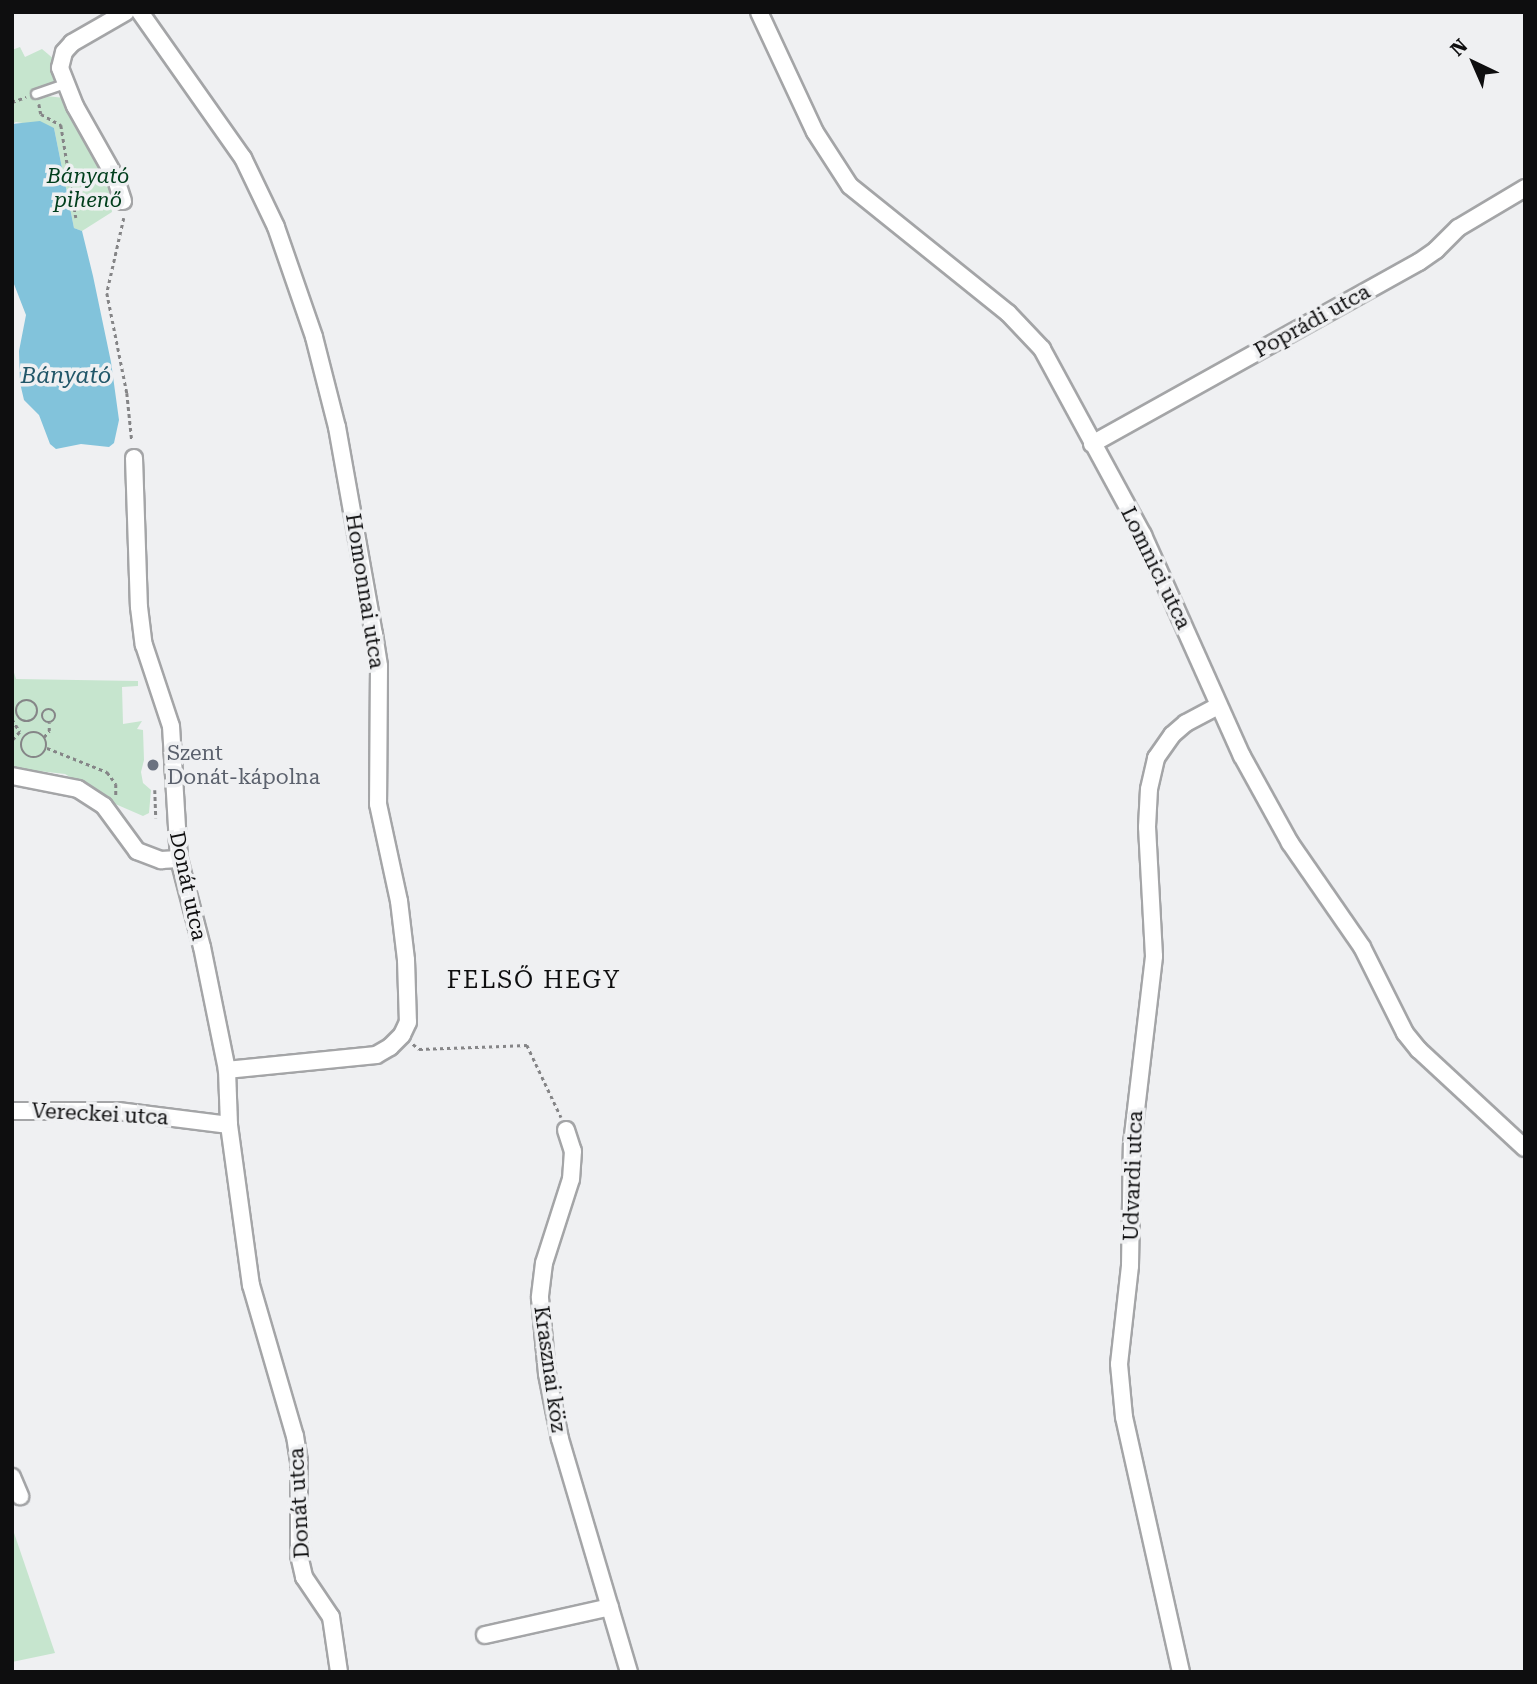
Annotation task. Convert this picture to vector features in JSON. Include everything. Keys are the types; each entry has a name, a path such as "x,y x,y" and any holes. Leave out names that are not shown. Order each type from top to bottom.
{"street":[{"path":"123,201 115,177 65,84 60,68 64,52 72,43 126,12"},
{"name":"Homonnai utca","path":"140,12 243,158 263,195 295,278 337,427 379,666 378,804 399,901 406,960 408,1022 402,1035"},
{"name":"Lomnici utca","path":"759,12 814,132 850,186 1028,332 1042,349 1148,547 1186,626 1218,706 1290,843 1362,947 1405,1033 1419,1050 1525,1148"},
{"name":"Poprádi utca","path":"1092,444 1419,262 1436,250 1458,228 1525,188"},
{"name":"Donát utca","path":"134,458 139,607 144,645 171,726 179,859 202,947 228,1070 229,1125 257,1310 295,1436 299,1462 299,1555 304,1577 331,1617 339,1672"},
{"name":"Udvardi utca","path":"1181,1672 1124,1417 1119,1364 1130,1266 1132,1144 1154,956 1147,827 1149,789 1156,758 1172,735 1186,723 1218,706"},
{"path":"12,776 78,789 104,806 137,852 161,860 179,859"},
{"path":"228,1070 376,1055 402,1035"},
{"name":"Vereckei utca","path":"12,1111 118,1111 229,1125"},
{"name":"Krasznai köz","path":"566,1130 573,1151 571,1179 544,1263 540,1298 547,1374 559,1439 629,1672"},
{"path":"12,1477 20,1496"},
{"path":"485,1635 610,1607"}],"lane":[{"path":"36,94 65,84"}],"path":[{"path":"36,94 41,114 61,125 76,218"},
{"path":"123,201 123,228 107,293 127,393 134,458"},
{"path":"24,700 35,703 37,713 28,722 18,716 16,707 24,700"},
{"path":"42,715 48,709 54,712 56,718 49,723"},
{"path":"37,713 49,723"},
{"path":"12,741 18,736 19,727 13,720 18,716"},
{"path":"44,737 49,732 49,723"},
{"path":"18,736 23,738 35,732 44,737 47,748 43,755 30,758 22,749 23,738"},
{"path":"47,748 90,763 113,778 117,793 113,818"},
{"path":"155,790 156,818"},
{"path":"402,1035 419,1049 527,1045 566,1130"}],"green space":[{"name":"Bányató pihenő","path":"20,47 25,57 42,49 55,60 58,71 52,85 43,91 46,96 65,98 108,180 112,212 82,231 74,228 54,128 16,122 12,124 12,50"},
{"path":"12,666 16,679 138,681 138,686 122,687 123,724 142,721 137,729 143,730 144,760 141,772 143,783 151,790 149,813 143,816 113,803 65,774 12,768"},
{"path":"12,1527 55,1653 12,1662"}],"water":[{"name":"Bányató","path":"40,121 54,128 74,228 82,231 93,276 111,362 119,420 114,443 109,447 81,444 56,449 50,444 39,415 24,400 20,383 19,351 26,315 12,279 12,124"}],"place":[{"name":"Szent Donát-kápolna","path":"153,765"}],"district":[{"name":"FELSŐ HEGY","path":"534,981"}]}
